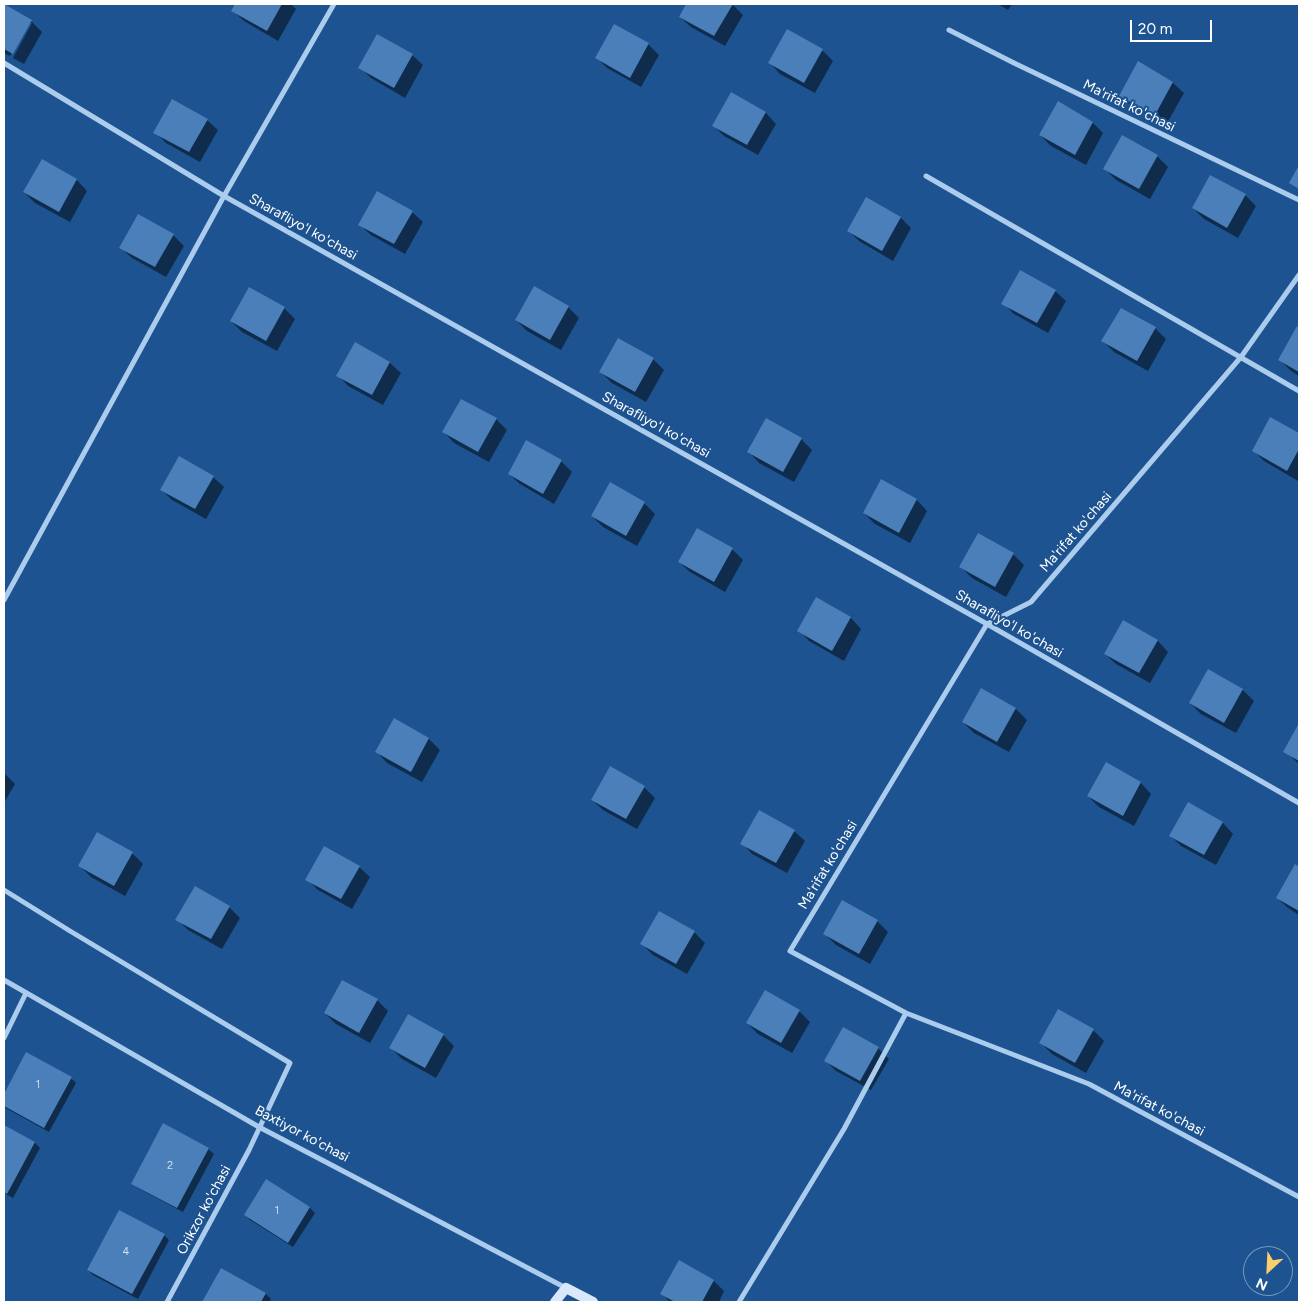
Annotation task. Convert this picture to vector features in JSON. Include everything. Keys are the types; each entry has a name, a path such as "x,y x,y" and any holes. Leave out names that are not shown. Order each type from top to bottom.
{"street":[{"path":"4,600 224,196 334,4"},
{"name":"Ma'rifat ko'chasi","path":"949,30 1299,200"},
{"name":"Sharafliyo'l ko'chasi","path":"4,63 224,196 987,624 1299,803"},
{"path":"926,176 1299,391"},
{"name":"Ma'rifat ko'chasi","path":"1299,275 1241,357 1031,602 987,624 790,951 906,1013 1089,1084 1299,1198"},
{"name":"Orikzor ko'chasi","path":"4,890 290,1063 248,1150 167,1302"},
{"name":"Baxtiyor ko'chasi","path":"4,980 259,1127 593,1302"},
{"path":"4,1038 26,993"},
{"path":"738,1302 844,1129 906,1013"},
{"path":"555,1302 566,1288"}],"building":[{"path":"4,4 32,20 13,54 4,49"},
{"path":"235,4 282,4 267,31 231,11"},
{"path":"686,4 733,4 714,36 679,17"},
{"path":"614,24 649,43 630,78 595,58"},
{"path":"787,29 823,49 804,83 768,63"},
{"path":"377,34 413,54 394,88 358,68"},
{"path":"1138,61 1173,82 1155,115 1119,96"},
{"path":"731,92 766,112 747,145 712,126"},
{"path":"172,99 208,119 189,152 153,133"},
{"path":"1058,101 1093,122 1075,155 1039,135"},
{"path":"1122,135 1158,155 1139,189 1103,169"},
{"path":"42,159 77,179 59,212 23,192"},
{"path":"1299,165 1299,189 1289,183"},
{"path":"1210,175 1246,194 1227,228 1192,208"},
{"path":"377,191 413,211 394,244 358,225"},
{"path":"866,197 901,217 882,251 847,231"},
{"path":"138,214 174,234 155,267 119,248"},
{"path":"1020,270 1056,290 1037,323 1001,304"},
{"path":"534,286 569,306 550,340 515,320"},
{"path":"249,287 285,307 266,341 230,321"},
{"path":"1121,308 1156,327 1137,361 1101,341"},
{"path":"1297,326 1299,328 1299,372 1278,360"},
{"path":"618,338 654,358 635,392 599,372"},
{"path":"355,342 390,362 372,395 336,376"},
{"path":"461,399 497,418 478,452 442,432"},
{"path":"1270,417 1299,433 1299,449 1287,471 1252,451"},
{"path":"766,418 802,438 783,472 747,452"},
{"path":"526,440 562,460 543,494 508,474"},
{"path":"179,456 214,476 195,509 160,490"},
{"path":"881,479 917,499 899,533 863,513"},
{"path":"610,482 645,502 626,536 591,516"},
{"path":"697,528 733,548 714,582 678,562"},
{"path":"978,533 1014,553 995,587 959,567"},
{"path":"816,597 851,617 832,651 797,631"},
{"path":"1123,620 1158,640 1139,673 1104,654"},
{"path":"1208,669 1243,689 1224,723 1189,703"},
{"path":"981,688 1016,708 997,742 962,722"},
{"path":"394,718 429,738 411,772 375,752"},
{"path":"1299,723 1299,761 1283,752"},
{"path":"1106,762 1141,782 1123,816 1087,796"},
{"path":"610,766 645,786 626,819 591,800"},
{"path":"1188,802 1223,822 1204,855 1169,836"},
{"path":"759,810 795,830 776,863 740,844"},
{"path":"97,832 133,852 114,886 78,866"},
{"path":"324,846 360,866 341,899 305,880"},
{"path":"1295,864 1299,867 1299,911 1276,898"},
{"path":"195,886 230,906 211,939 175,920"},
{"path":"842,900 878,920 859,954 823,934"},
{"path":"659,911 695,931 676,964 640,944"},
{"path":"342,980 378,999 359,1033 324,1013"},
{"path":"765,990 800,1010 781,1043 746,1023"},
{"path":"1058,1009 1094,1029 1075,1063 1039,1043"},
{"path":"408,1014 444,1034 425,1068 389,1048"},
{"path":"843,1027 879,1047 860,1081 824,1061"},
{"path":"26,1052 72,1077 44,1128 4,1106 4,1094"},
{"path":"163,1123 209,1148 177,1208 131,1184"},
{"path":"4,1125 35,1142 7,1194 4,1192"},
{"path":"266,1179 310,1207 288,1243 244,1215"},
{"path":"119,1210 165,1234 132,1294 87,1270"},
{"path":"679,1260 714,1280 702,1302 675,1302 660,1294"},
{"path":"221,1268 266,1293 261,1302 202,1302"}]}
